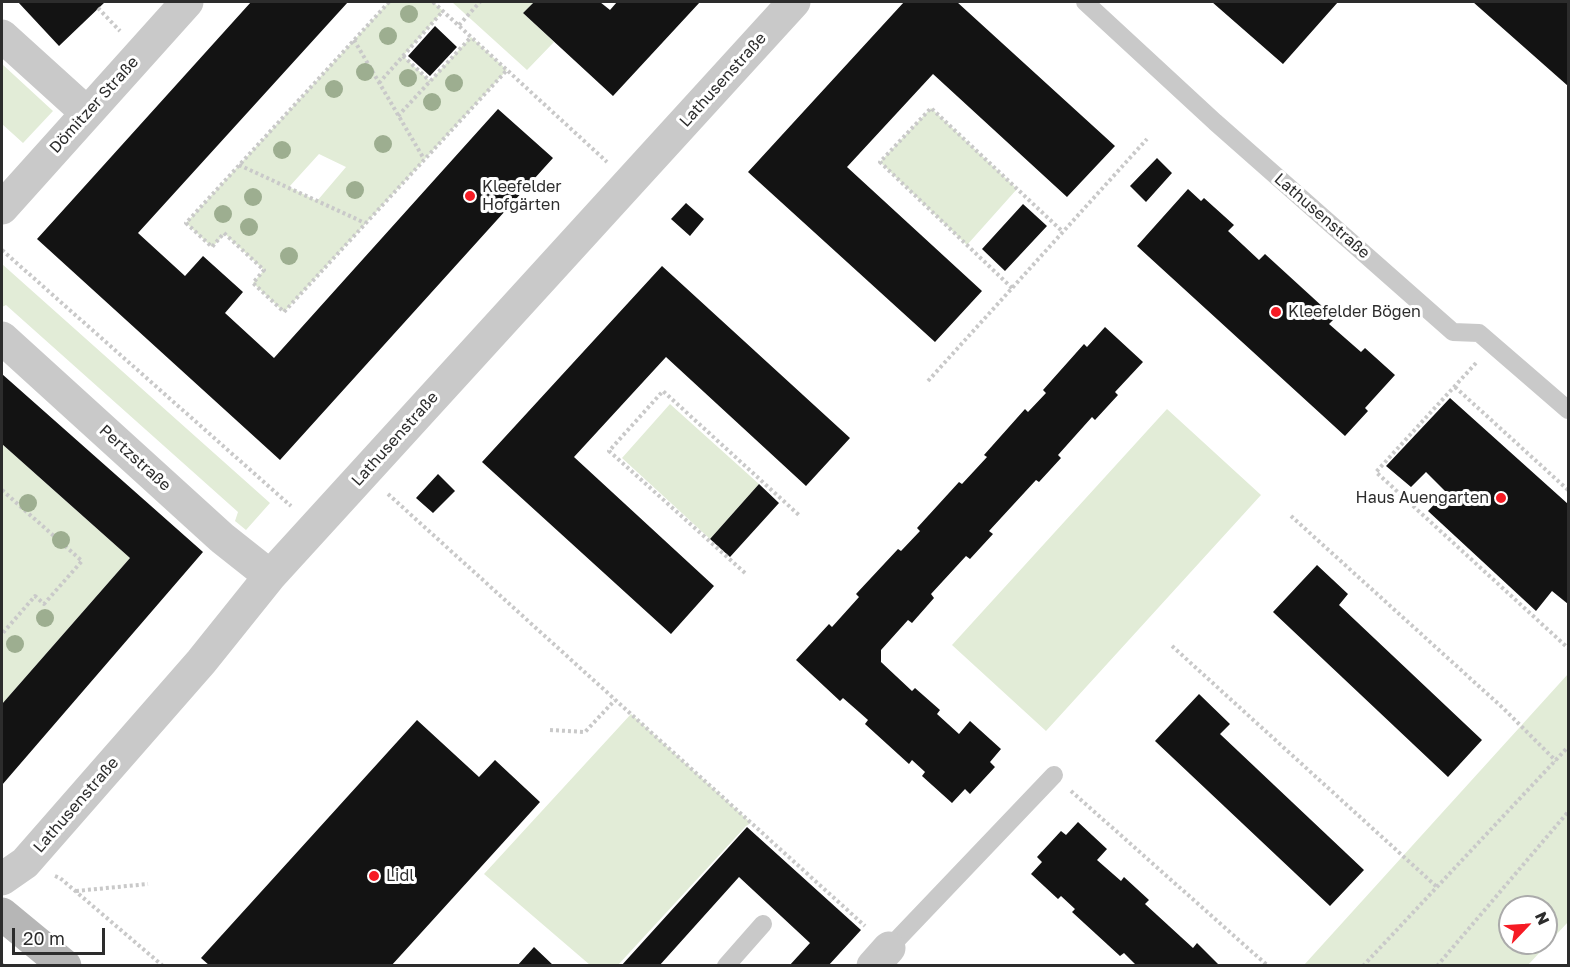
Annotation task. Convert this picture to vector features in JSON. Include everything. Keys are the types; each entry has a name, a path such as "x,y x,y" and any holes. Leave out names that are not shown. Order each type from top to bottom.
{"street":[{"name":"Dömitzer Straße","path":"2,208 187,2"},
{"name":"Lathusenstraße","path":"13,871 201,662 270,576 794,2"},
{"path":"2,36 87,113"},
{"name":"Pertzstraße","path":"2,338 222,538 270,576"},
{"path":"2,914 65,966"}],"lane":[{"name":"Lathusenstraße","path":"1085,2 1215,122 1453,332 1479,333 1569,410"},
{"path":"881,957 1054,775"},
{"path":"726,966 763,924"}],"path":[{"path":"389,2 186,223 212,247 224,233 264,270 253,283 284,312 507,69"},
{"path":"433,2 629,182"},
{"path":"459,25 480,2"},
{"path":"379,83 443,11"},
{"path":"398,116 471,37"},
{"path":"354,40 424,159"},
{"path":"403,56 430,81"},
{"path":"1012,288 880,162 931,108 1063,232"},
{"path":"928,381 1147,139"},
{"path":"239,165 365,223"},
{"path":"2,250 314,528"},
{"path":"1493,345 1376,472 1569,648"},
{"path":"1455,387 1569,490"},
{"path":"745,573 609,451 663,391 800,516"},
{"path":"364,472 615,699 881,957"},
{"path":"2,490 82,561 44,604 35,596 2,633"},
{"path":"1291,516 1504,709 1556,761"},
{"path":"1172,646 1437,887"},
{"path":"550,730 585,732 615,699"},
{"path":"1363,966 1569,747"},
{"path":"1054,775 1268,966"},
{"path":"1437,966 1569,812"},
{"path":"13,871 60,878 163,966"},
{"path":"76,891 148,884"}],"green space":[{"path":"389,2 433,2 443,11 403,56 430,81 471,37 507,70 284,312 253,283 264,270 225,234 212,247 186,223","holes":["319,154 346,167 317,201 289,187"]},
{"path":"452,2 534,2 523,13 554,42 527,70"},
{"path":"2,64 53,111 23,143 2,124"},
{"path":"931,108 1017,189 967,245 880,162"},
{"path":"2,264 270,503 246,530 235,521 238,512 6,305 2,307"},
{"path":"670,404 759,484 710,539 622,458"},
{"path":"1167,409 1261,495 1046,731 952,645"},
{"path":"2,444 130,558 2,704"},
{"path":"1568,674 1568,922 1558,933 1558,895 1498,895 1498,955 1537,955 1528,965 1304,965"},
{"path":"631,714 751,823 618,965 590,965 484,874"}],"building":[{"path":"18,2 105,2 59,46"},
{"name":"Kleefelder Hofgärten","path":"251,2 348,2 138,233 185,276 203,256 243,292 225,313 274,358 498,109 553,158 280,460 37,239"},
{"path":"534,2 600,2 610,10 617,2 700,2 613,96 523,13"},
{"path":"904,2 957,2 1115,146 1067,197 933,74 847,167 982,291 935,342 748,172"},
{"path":"1212,2 1338,2 1283,64"},
{"path":"1473,2 1568,2 1568,86"},
{"path":"435,26 457,47 430,76 408,56"},
{"path":"1157,158 1172,173 1146,202 1130,186"},
{"name":"Kleefelder Bögen","path":"1188,189 1201,201 1204,198 1234,225 1228,231 1259,260 1265,254 1335,318 1329,324 1361,352 1365,348 1395,375 1365,408 1368,411 1345,436 1137,246"},
{"path":"686,203 704,219 690,236 671,219"},
{"path":"1023,204 1047,226 1005,271 982,249"},
{"path":"662,266 850,438 806,486 666,357 574,457 714,586 671,634 482,462"},
{"path":"1105,327 1143,362 1115,392 1118,395 1095,420 1092,417 1058,455 1061,458 1039,482 1036,480 989,531 993,534 970,559 966,556 931,594 934,598 912,623 908,620 881,650 881,662 912,691 915,688 940,710 937,714 959,734 970,721 1001,749 990,762 995,767 970,794 965,789 952,803 922,776 925,772 912,760 909,764 865,724 868,720 843,698 840,701 796,660 829,624 832,627 859,597 856,594 898,549 901,551 920,531 917,528 959,482 962,484 987,457 984,455 1025,409 1028,412 1046,393 1043,390 1084,344 1087,347"},
{"path":"2,374 203,552 2,785 2,704 130,558 2,444"},
{"name":"Haus Auengarten","path":"1450,398 1568,504 1568,604 1552,591 1536,611 1428,511 1446,492 1426,472 1411,487 1386,466"},
{"path":"438,474 455,491 433,513 416,498"},
{"path":"759,484 779,503 730,557 710,539"},
{"path":"1317,565 1348,594 1339,605 1482,740 1448,777 1273,612"},
{"path":"1199,694 1230,724 1220,734 1364,870 1330,906 1155,741"},
{"name":"Lidl","path":"417,720 479,777 495,760 540,802 391,966 210,966 201,958"},
{"path":"1078,822 1107,849 1097,860 1121,881 1124,877 1149,900 1145,904 1193,948 1197,943 1220,966 1137,966 1124,953 1120,956 1072,912 1075,909 1061,896 1058,899 1031,874 1042,862 1037,857 1061,831 1066,835"},
{"path":"747,827 861,930 828,966 789,966 810,943 739,877 659,966 621,966"},
{"path":"534,947 554,966 517,966"}],"place":[{"name":"Kleefelder Hofgärten","path":"470,196"},
{"name":"Kleefelder Bögen","path":"1276,312"},
{"name":"Haus Auengarten","path":"1501,498"},
{"name":"Lidl","path":"374,876"}]}
